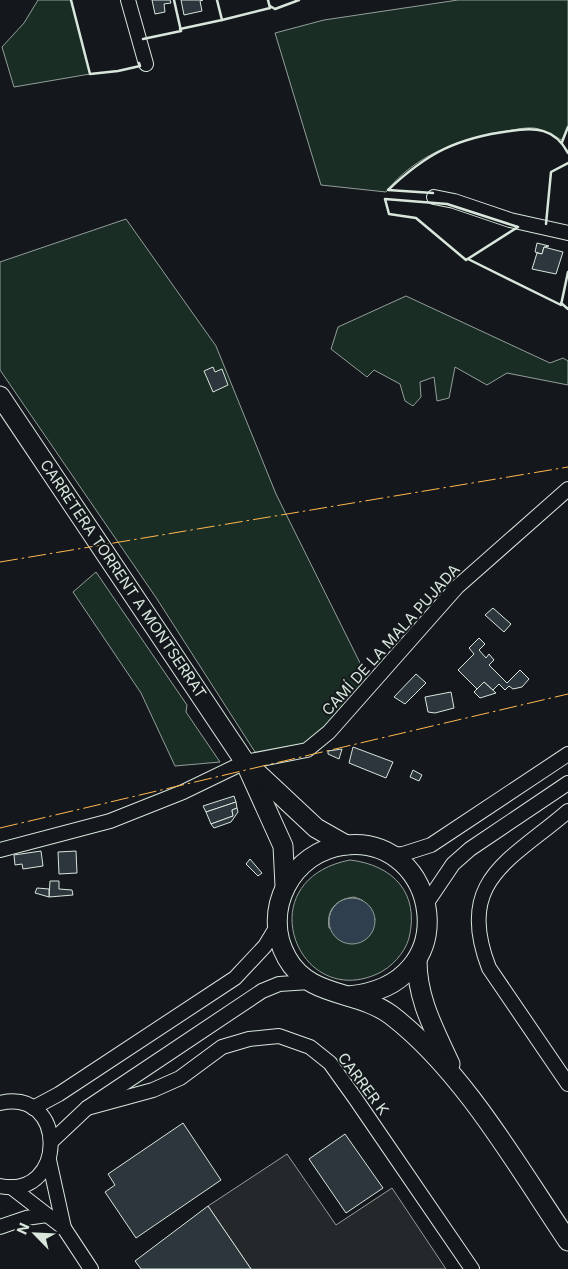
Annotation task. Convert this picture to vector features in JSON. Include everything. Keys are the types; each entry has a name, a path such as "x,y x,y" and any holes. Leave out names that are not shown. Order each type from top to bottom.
{"main road":[{"name":"CARRETERA TORRENT A MONTSERRAT","path":"0,396 245,762"},
{"path":"245,762 283,800 316,828 346,845"},
{"path":"245,762 282,846 285,886"},
{"path":"348,996 368,994 387,987 404,975 416,960 425,942 428,923 426,904 415,879 407,868 391,854 361,845 346,845 327,849 310,857 296,870 285,886 278,905 277,926 280,942 287,958 297,972 310,982 328,992 370,1002 390,1014 420,1040 459,1083 568,1242"},
{"path":"416,960 418,984 424,1008 459,1083"}],"street":[{"path":"128,0 146,64"},
{"path":"434,197 454,201 502,218 568,233"},
{"name":"CAMÍ DE LA MALA PUJADA","path":"0,850 110,821 183,792 245,762 307,750 329,732 457,587 568,489"},
{"path":"391,854 402,854 431,845 568,754"},
{"path":"426,904 452,864 568,783"},
{"path":"568,810 494,873 484,890 478,910 481,947 489,968 568,1084"},
{"path":"33,1108 59,1094 235,978 266,946 277,926"},
{"path":"52,1141 87,1108 262,991 279,984 310,982"},
{"name":"CARRER K","path":"87,1108 153,1090 180,1078 222,1048 249,1039 279,1036 310,1047 330,1063 472,1269"},
{"path":"0,1103 10,1101 33,1108 49,1126 52,1141 49,1160 64,1228"},
{"path":"3,1187 24,1185 37,1177 49,1160"},
{"path":"3,1187 64,1228 91,1269"},
{"path":"0,1227 26,1218 47,1215"}],"green space":[{"path":"38,0 71,0 90,74 14,87 2,47 24,23"},
{"path":"458,0 568,0 568,127 562,140 534,128 490,134 457,143 425,158 397,179 386,192 321,185 275,33 324,20"},
{"path":"126,219 216,346 276,494 369,681 318,738 297,747 263,754 255,752 157,599 0,370 0,262"},
{"path":"406,296 550,363 563,358 568,361 568,385 507,373 487,385 455,367 449,398 437,401 434,377 420,382 421,397 413,406 405,401 400,384 374,370 367,377 331,349 338,327"},
{"path":"96,572 187,705 186,712 220,762 175,766 141,693 73,592"},
{"path":"350,860 379,868 400,884 407,895 410,908 409,938 397,959 387,968 377,974 349,980 325,974 306,959 295,938 292,914 300,891 318,872","holes":["354,897 362,900 375,919 370,934 329,928 329,916 337,903"]}],"shaded area":[{"path":"287,1154 336,1225 392,1188 446,1269 251,1269 208,1206"}],"water":[{"path":"347,898 357,898 371,908 375,921 371,934 365,940 357,944 347,944 333,934 329,926 329,916 339,902"}],"building":[{"path":"152,0 170,0 171,3 164,4 165,12 155,14"},
{"path":"181,0 203,0 200,1 202,11 184,15"},
{"path":"537,243 549,246 544,247 542,254 535,252"},
{"path":"544,247 563,252 556,274 532,269 537,253 542,254"},
{"path":"213,367 215,372 222,369 228,385 213,392 204,371"},
{"path":"493,608 511,624 504,632 485,615"},
{"path":"479,638 485,644 479,650 486,658 489,654 494,660 489,665 507,683 520,670 529,679 522,687 513,689 509,686 505,690 499,684 493,690 484,682 477,689 458,670 474,654 469,648"},
{"path":"416,674 426,683 405,704 394,697"},
{"path":"484,682 496,693 480,698 474,692"},
{"path":"451,692 454,708 435,713 428,712 425,697"},
{"path":"353,747 393,762 386,778 349,763"},
{"path":"342,749 339,759 328,754 328,751"},
{"path":"413,770 422,775 419,781 410,777"},
{"path":"234,796 236,802 206,812 203,806"},
{"path":"236,802 237,808 232,810 233,816 211,824 206,812"},
{"path":"237,808 238,812 231,822 214,828 211,824 233,816 232,810"},
{"path":"41,851 43,866 23,869 22,864 15,865 14,855"},
{"path":"76,851 77,873 59,874 58,852"},
{"path":"250,859 262,873 258,876 246,864"},
{"path":"50,881 59,881 59,889 72,890 73,895 49,897"},
{"path":"37,888 49,889 49,897 35,893"},
{"path":"183,1123 221,1180 136,1238 105,1192 115,1185 108,1174"},
{"path":"345,1134 383,1188 346,1213 309,1159"},
{"path":"208,1206 251,1269 141,1269 135,1261"}],"wall":[{"path":"71,0 90,74 118,71 140,66 139,63"},
{"path":"143,39 181,31 174,0"},
{"path":"180,29 222,20 217,0"},
{"path":"222,20 270,8 268,0"},
{"path":"270,6 275,9 299,0"},
{"path":"562,142 568,127"},
{"path":"433,193 388,190 416,166 444,149 491,134 528,129 544,131 557,138 568,153"},
{"path":"546,224 551,172 568,163"},
{"path":"385,199 447,204 518,227 466,260 416,218 389,214 385,199"},
{"path":"468,259 561,305 568,272"},
{"path":"561,303 568,309"}],"power":[{"path":"0,562 568,467"},
{"path":"0,828 568,694"}]}
